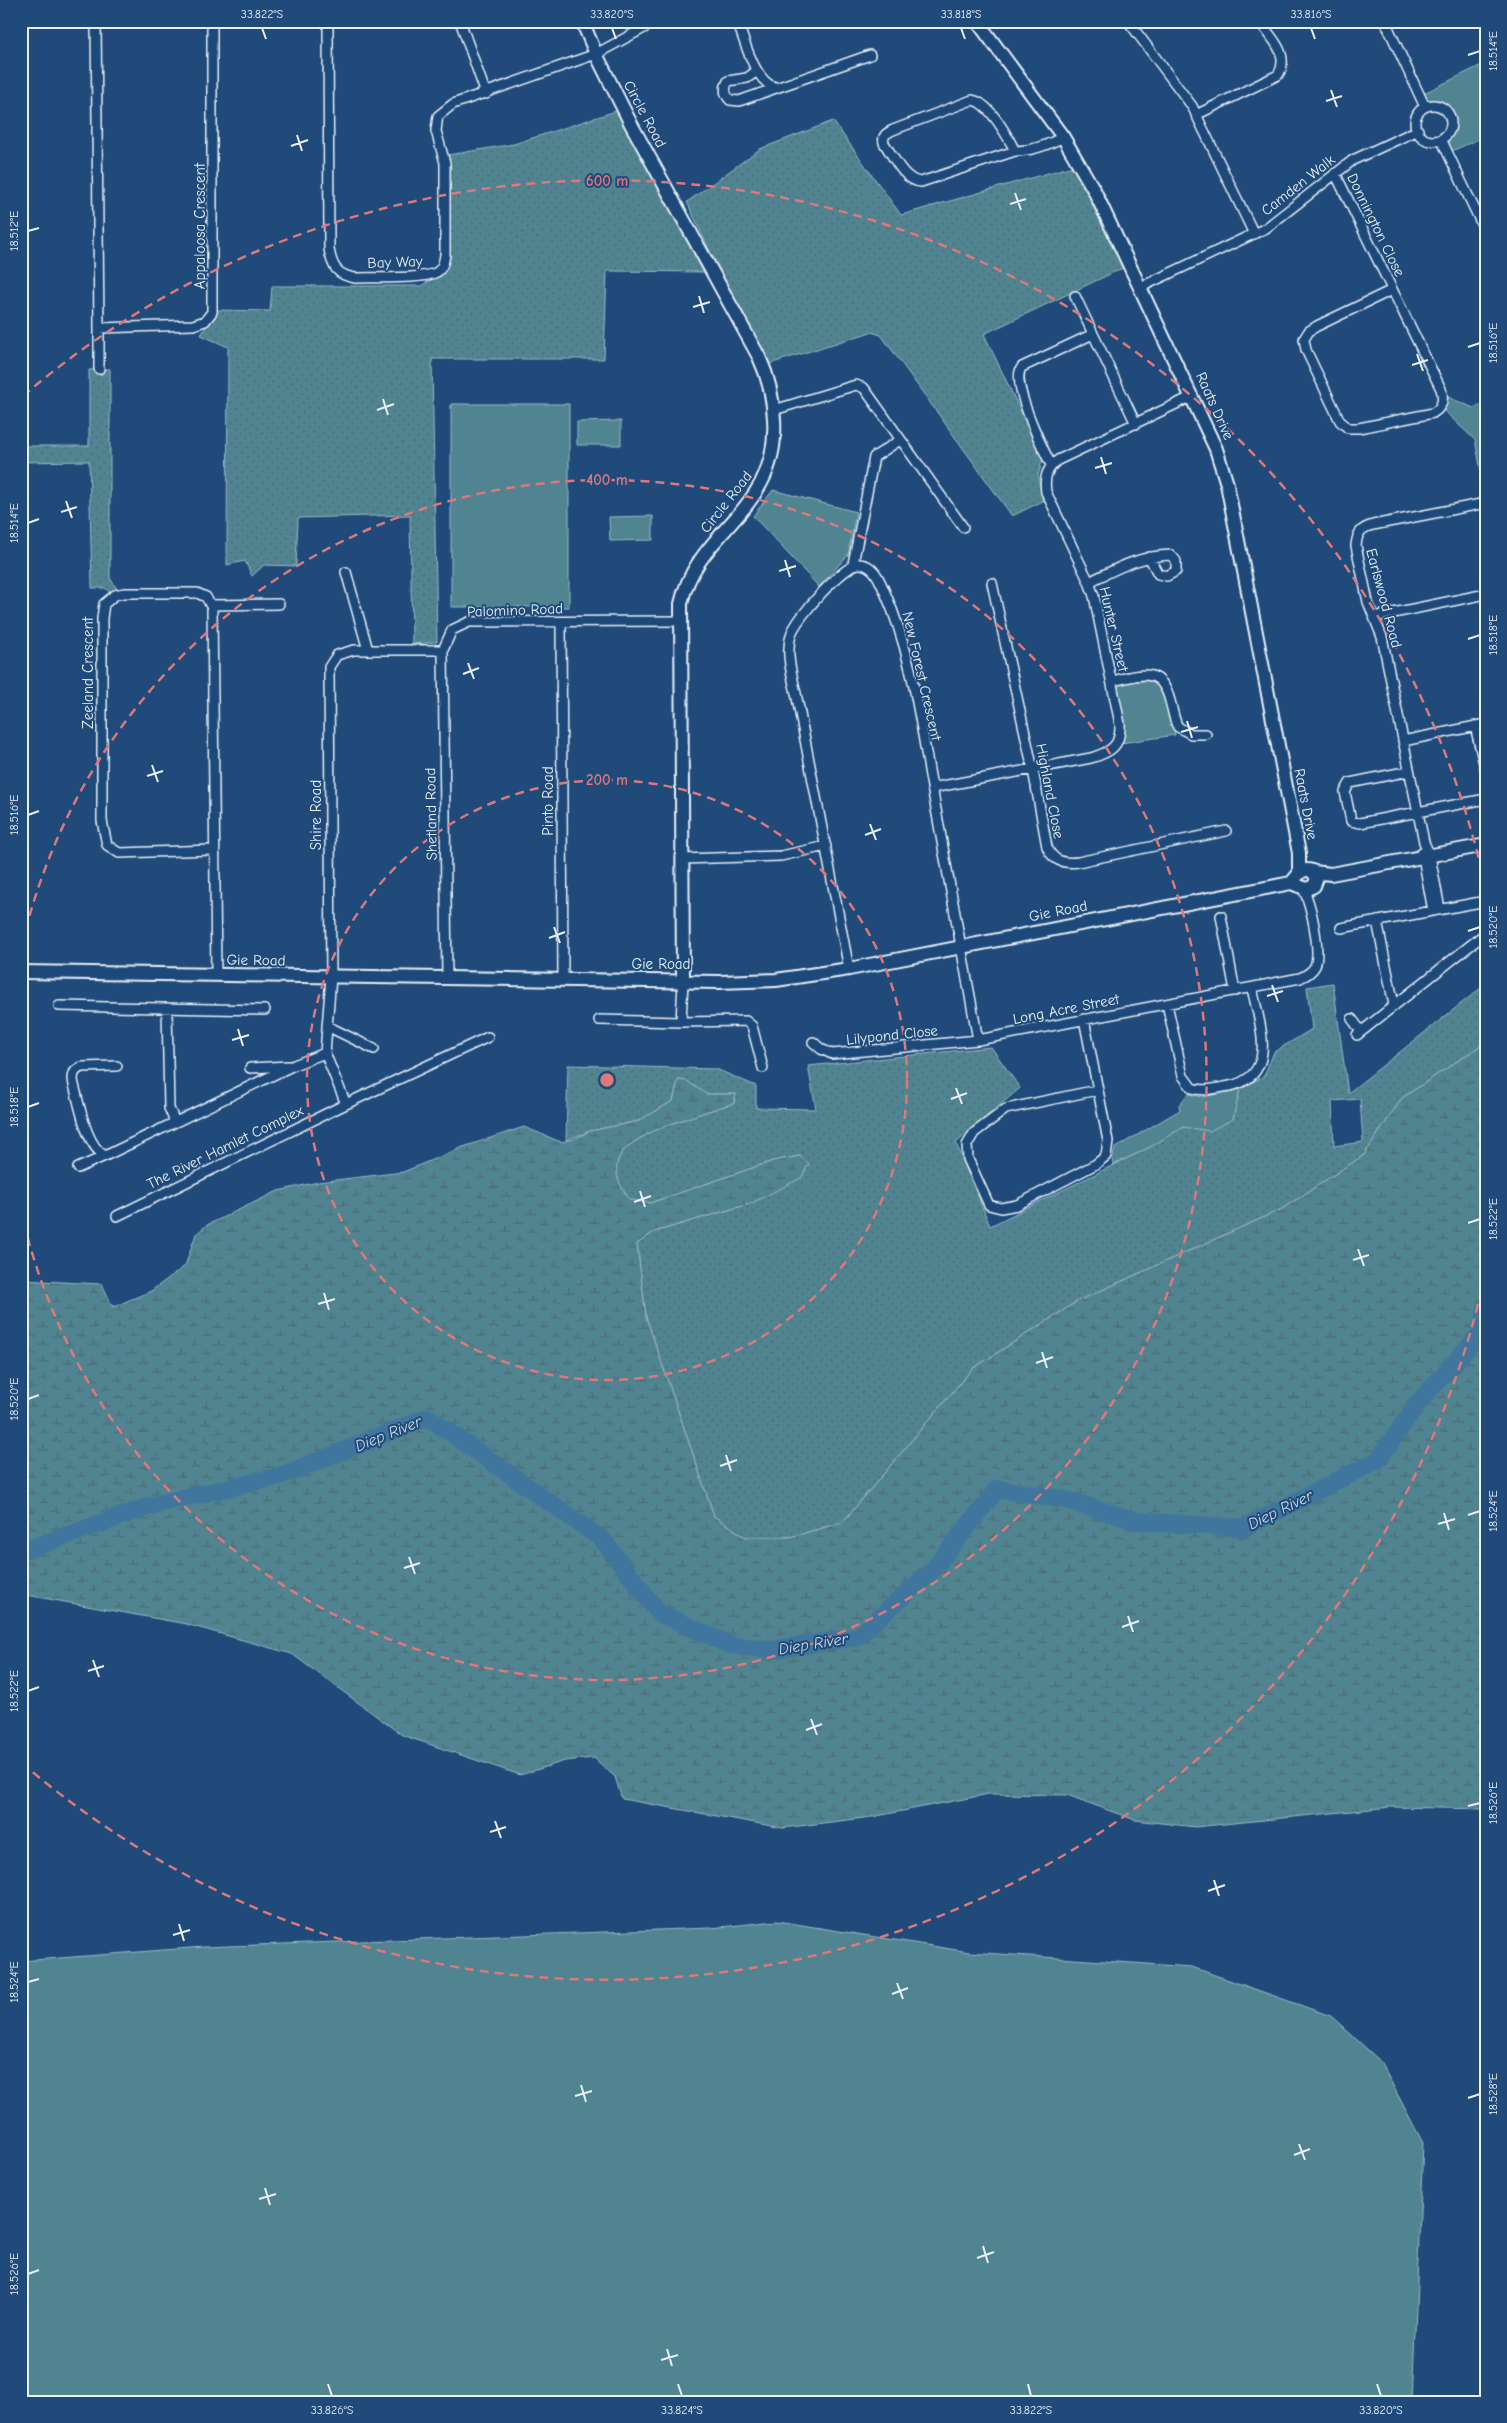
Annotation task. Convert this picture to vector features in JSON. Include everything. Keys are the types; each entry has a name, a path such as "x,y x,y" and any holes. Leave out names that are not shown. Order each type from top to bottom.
{"street":[{"path":"96,21 99,369"},
{"name":"Appaloosa Crescent","path":"99,328 193,325 206,321 212,312 212,21"},
{"name":"Bay Way","path":"328,21 329,249 331,261 339,274 355,278 423,276 436,273 440,269 445,255 445,163 436,131 438,116 453,104 596,54 657,21"},
{"path":"460,21 486,94"},
{"name":"Circle Road","path":"582,21 596,54 631,124 759,357 766,375 774,410 775,435 769,469 754,496 693,570 682,596 680,621 683,981"},
{"path":"738,21 756,71 766,84 775,87"},
{"name":"Raats Drive","path":"977,21 1063,137 1094,190 1193,396 1216,449 1227,484 1305,882"},
{"path":"1128,21 1196,115 1254,234"},
{"path":"1196,115 1278,75 1283,64 1281,52 1259,21"},
{"path":"1385,21 1425,107"},
{"path":"756,71 747,78 728,81 725,94 730,100 739,101 870,55"},
{"path":"1015,151 992,115 981,102 972,100 893,130 883,138 884,143 907,175 916,182 929,181 1015,151 1025,151 1050,144 1063,137"},
{"path":"1436,105 1444,108 1449,114 1450,130 1441,139 1430,140 1422,136 1418,130 1416,118 1425,107 1436,105"},
{"name":"Camden Walk","path":"1141,287 1254,234 1282,217 1353,160 1418,130"},
{"path":"1441,139 1486,234"},
{"name":"Donnington Close","path":"1336,173 1441,389 1443,401 1440,407 1433,413 1360,428 1348,428 1340,422 1306,350 1304,339 1309,331 1317,326 1392,290"},
{"path":"1075,296 1136,424"},
{"path":"1093,334 1022,367 1018,373 1019,384 1030,421 1051,465 1193,396"},
{"path":"774,410 856,385 864,388 963,527"},
{"path":"849,969 789,657 789,642 797,621 853,564 874,457 900,440"},
{"name":"Hunter Street","path":"932,788 1033,770 1097,756 1111,751 1120,738 1120,724 1112,680 1089,582 1046,492 1044,480 1051,465"},
{"name":"Earlswood Road","path":"1437,910 1382,637 1368,602 1356,546 1360,531 1373,525 1486,503"},
{"path":"1089,582 1130,562 1149,557"},
{"name":"New Forest Crescent","path":"853,564 861,564 872,568 894,613 916,699 962,947"},
{"path":"346,572 368,650 444,650"},
{"name":"Highland Close","path":"992,583 1050,854 1063,862 1078,862 1226,831"},
{"name":"Zeeland Crescent","path":"211,605 202,594 178,592 119,593 104,604 102,618 102,821 107,845 118,852 213,850"},
{"path":"1374,616 1486,594"},
{"path":"216,975 213,850 214,617 211,605 279,604"},
{"name":"Palomino Road","path":"444,650 452,630 469,622 680,621"},
{"name":"Pinto Road","path":"561,622 563,980"},
{"name":"Shire Road","path":"331,977 329,666 337,655 354,650 368,650"},
{"name":"Shetland Road","path":"444,650 447,978"},
{"path":"1112,680 1138,675 1156,677 1166,686 1178,727 1191,734 1206,734"},
{"path":"1403,741 1486,724"},
{"path":"1475,726 1486,772"},
{"path":"1409,771 1350,784 1345,792 1351,821 1360,823 1486,799"},
{"name":"Gie Road","path":"21,972 563,980 776,980 849,969 1305,882 1328,874 1486,845"},
{"path":"682,859 781,856 826,846"},
{"name":"Long Acre Street","path":"978,1040 1300,978 1313,969 1317,956 1305,882"},
{"path":"1341,928 1486,901"},
{"path":"1221,916 1235,992"},
{"path":"1378,921 1394,1005"},
{"path":"1352,1019 1359,1033 1486,933"},
{"path":"962,947 978,1040"},
{"path":"331,977 325,1053 346,1104"},
{"path":"681,1022 683,981"},
{"path":"1167,1004 1183,1076 1192,1088 1209,1090 1237,1084 1253,1074 1259,1065 1263,1045 1252,988"},
{"path":"59,1006 265,1010"},
{"path":"167,1009 168,1108 175,1122"},
{"path":"1084,1019 1108,1145 1103,1159 1017,1205 1001,1208 989,1204 968,1159 967,1145 974,1133 1006,1109 1097,1090"},
{"path":"599,1020 746,1021 752,1026 764,1068"},
{"path":"327,1026 374,1049"},
{"name":"The River Hamlet Complex","path":"117,1216 488,1037"},
{"name":"Lilypond Close","path":"813,1042 821,1050 832,1054 978,1040"},
{"path":"78,1168 294,1065 325,1053"},
{"path":"250,1068 294,1065"},
{"path":"105,1156 98,1152 91,1142 73,1076 77,1069 82,1067 118,1066"}],"green space":[{"path":"1486,63 1486,136 1447,153 1441,139 1450,127 1451,120 1449,115 1446,110 1440,107 1425,107 1420,95"},
{"path":"616,111 705,272 607,271 604,359 432,359 437,642 412,644 410,515 298,518 296,566 264,565 252,576 245,561 227,565 228,347 201,335 216,310 270,311 272,286 421,286 443,271 450,259 448,155 514,144"},
{"path":"833,121 901,215 1080,164 1129,265 984,334 1043,458 1038,476 1043,501 1012,516 881,335 871,332 763,366 687,202 760,149"},
{"path":"110,369 110,578 117,589 110,592 105,588 92,588 89,461 21,462 21,446 89,446 89,370"},
{"path":"1443,395 1474,408 1486,402 1486,497 1475,440 1440,407"},
{"path":"451,404 569,404 569,607 451,607"},
{"path":"621,421 621,445 577,445 577,422"},
{"path":"773,490 856,512 848,555 819,587 753,516"},
{"path":"653,516 653,540 610,541 609,517"},
{"path":"1146,676 1168,689 1175,735 1121,743 1121,724 1112,682"},
{"path":"1333,983 1348,1093 1486,984 1486,1042 1402,1098 1364,1155 1282,1209 1078,1301 972,1369 843,1522 791,1537 745,1537 714,1516 646,1317 637,1244 654,1232 752,1203 800,1156 773,1161 650,1203 630,1200 620,1184 617,1173 618,1160 629,1146 641,1137 673,1123 734,1103 736,1094 705,1094 687,1081 679,1080 673,1101 639,1121 590,1131 566,1140 568,1065 716,1069 756,1086 756,1108 816,1109 808,1066 991,1047 1020,1088 956,1143 990,1226 1152,1146 1183,1127 1210,1130 1233,1119 1240,1089 1264,1076 1274,1052 1312,1029 1307,987","holes":["1360,1099 1363,1142 1334,1146 1332,1101"]},
{"path":"1486,1042 1486,1809 1391,1807 1195,1827 1135,1820 1067,1795 989,1794 872,1817 783,1828 622,1799 615,1777 594,1758 565,1761 520,1775 402,1735 292,1654 186,1624 21,1594 21,1280 102,1284 113,1307 151,1291 185,1266 196,1234 207,1225 278,1191 318,1182 403,1172 463,1147 524,1127 561,1142 574,1139 590,1131 639,1121 673,1101 678,1080 687,1081 706,1094 736,1094 734,1103 673,1123 641,1138 621,1154 618,1160 617,1173 620,1184 630,1200 650,1203 773,1161 800,1156 809,1164 801,1178 752,1203 654,1232 637,1244 646,1317 714,1516 745,1537 791,1537 843,1522 972,1369 1078,1301 1282,1209 1364,1155 1402,1098"},
{"path":"1240,1089 1233,1119 1210,1131 1183,1127 1152,1146 1113,1165 1112,1160 1115,1148 1180,1110 1179,1105 1188,1094 1203,1097"},
{"path":"777,1921 969,1952 1192,1967 1331,2016 1380,2061 1423,2143 1412,2402 21,2402 21,1961 203,1947 711,1928"}],"waterway":[{"name":"Diep River","path":"21,1545 29,1549 153,1505 280,1476 428,1417 603,1540 659,1613 730,1645 771,1650 857,1637 932,1571 997,1489 1062,1499 1137,1521 1244,1528 1378,1460 1418,1403 1481,1333 1486,1310"}]}
